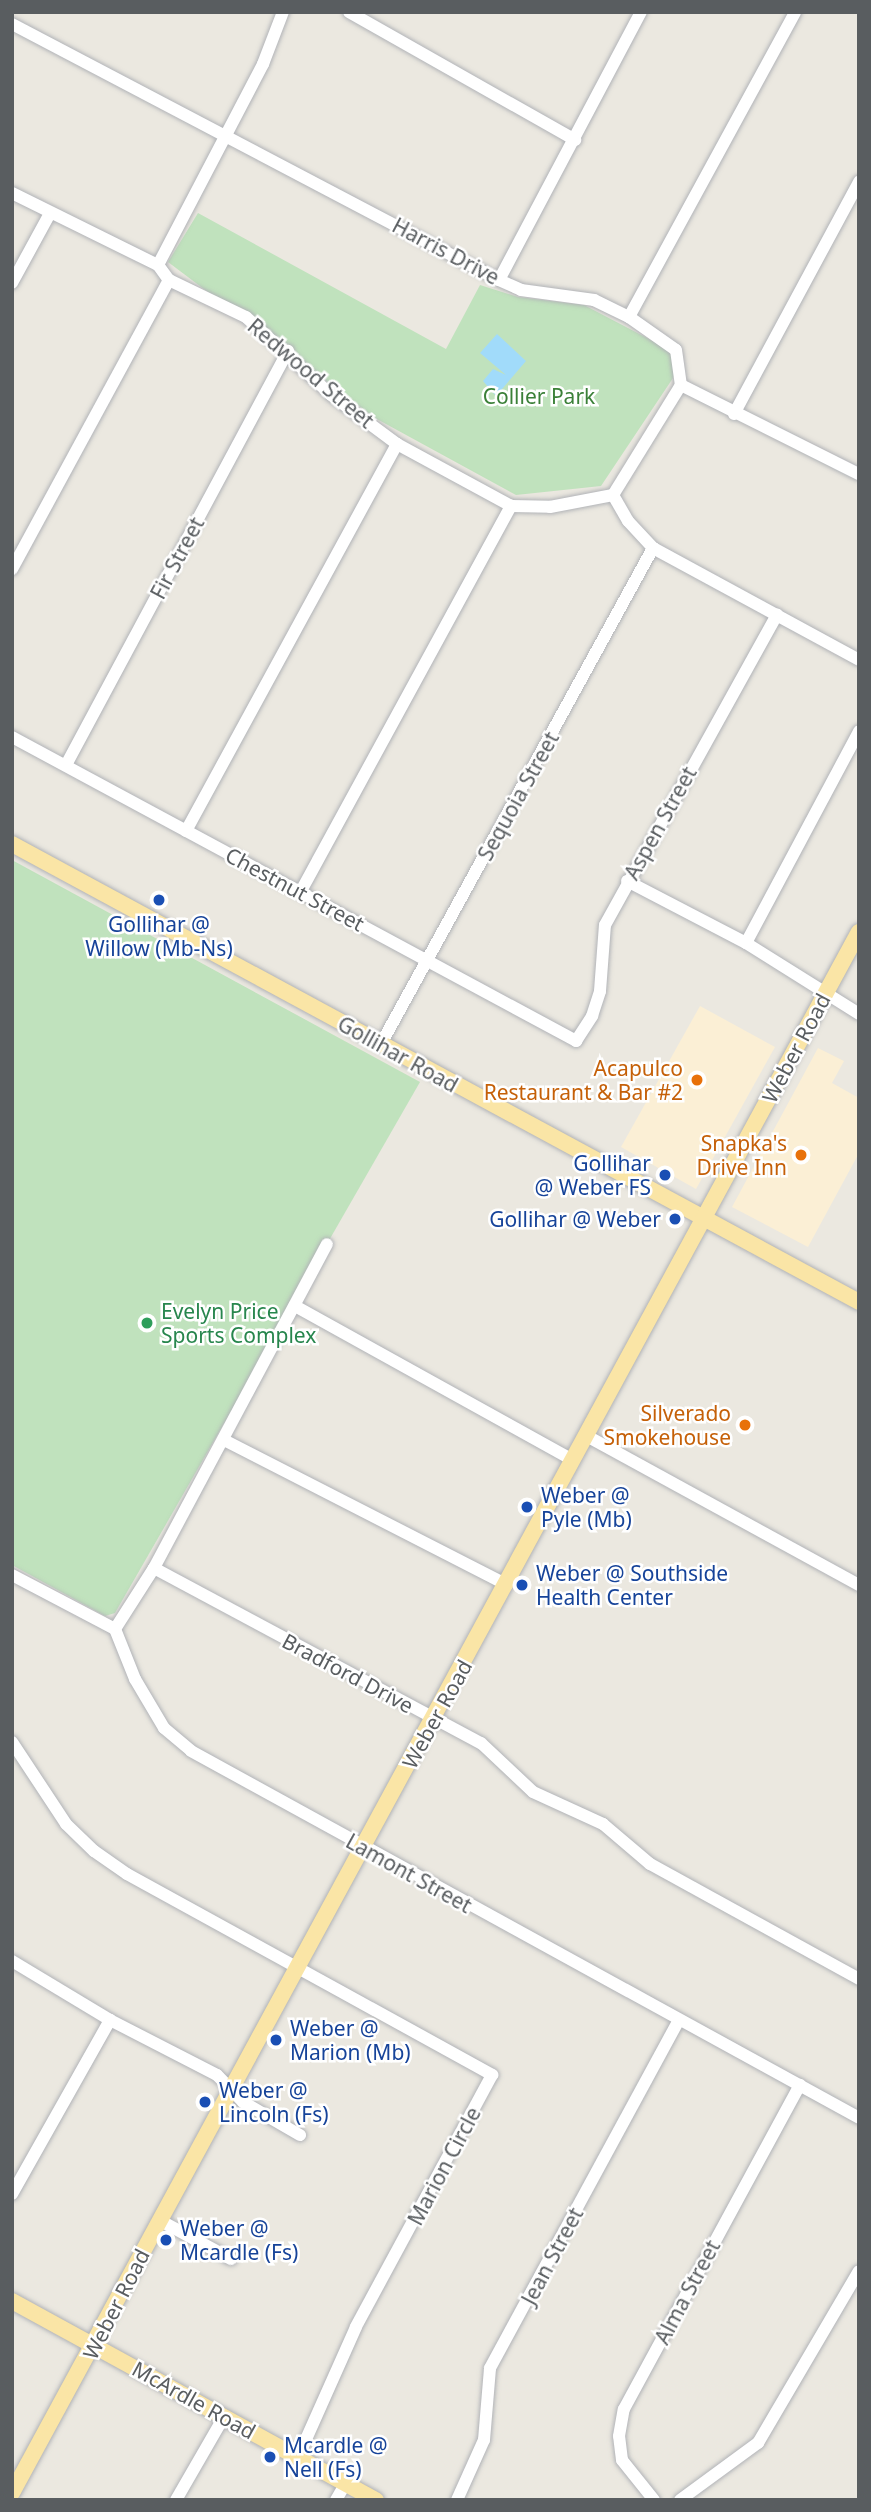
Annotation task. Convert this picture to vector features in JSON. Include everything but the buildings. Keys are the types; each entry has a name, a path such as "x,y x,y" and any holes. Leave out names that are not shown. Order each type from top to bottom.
{"main road":[{"name":"Gollihar Road","path":"12,844 859,1302"},
{"name":"Weber Road","path":"12,2493 95,2346 230,2088 507,1585 571,1459 706,1221 859,932"},
{"name":"McArdle Road","path":"12,2301 376,2500"}],"street":[{"path":"158,265 263,64 283,12"},
{"path":"349,12 575,140"},
{"path":"499,280 641,12"},
{"path":"629,317 795,12"},
{"name":"Harris Drive","path":"12,24 226,134 499,280 521,290 594,300 629,317 676,350 681,385"},
{"path":"734,414 859,182"},
{"name":"Redwood Street","path":"12,193 49,215 158,265 169,279 246,317 288,351 331,395 397,444 511,506 550,507 613,495"},
{"path":"12,283 49,215"},
{"path":"12,569 169,279"},
{"name":"Fir Street","path":"65,765 288,351"},
{"path":"858,471 734,414 681,385 613,495 628,521 653,548 859,660"},
{"path":"186,831 397,444"},
{"path":"301,891 511,506"},
{"name":"Sequoia Street","path":"381,1044 653,548"},
{"name":"Aspen Street","path":"576,1041 592,1016 600,991 605,925 627,881 777,615"},
{"path":"746,943 859,732"},
{"name":"Chestnut Street","path":"12,737 576,1041"},
{"path":"627,881 746,943 824,995 859,1014"},
{"path":"12,1575 115,1629 154,1568 327,1244"},
{"path":"295,1306 571,1459"},
{"path":"585,1435 859,1585"},
{"path":"224,1440 507,1585"},
{"name":"Bradford Drive","path":"154,1568 481,1743 533,1791 603,1824 650,1864 859,1979"},
{"name":"Lamont Street","path":"115,1629 135,1679 163,1728 191,1751 678,2022 859,2118"},
{"path":"12,1742 66,1824 94,1851 298,1968"},
{"path":"12,1961 110,2020 217,2075 243,2102 300,2135"},
{"name":"Marion Circle","path":"298,1968 492,2075 356,2327 298,2457"},
{"path":"12,2194 110,2020"},
{"name":"Jean Street","path":"457,2500 484,2440 490,2368 678,2022"},
{"name":"Alma Street","path":"654,2500 622,2460 618,2436 624,2409 800,2085"},
{"path":"159,2220 231,2259"},
{"path":"680,2500 758,2443 859,2271"},
{"path":"176,2500 224,2417"},
{"path":"336,2500 346,2483"}],"shaded area":[{"path":"700,1006 775,1047 696,1189 621,1147"},
{"path":"818,1048 844,1061 832,1083 859,1098 859,1153 808,1247 732,1207"}],"green space":[{"name":"Collier Park","path":"198,213 446,349 480,285 518,297 584,305 670,350 675,375 601,486 516,495 375,418 168,262"},
{"name":"Evelyn Price Sports Complex","path":"12,860 420,1082 115,1613 105,1616 12,1565"}],"water":[{"path":"497,334 526,361 496,396 483,381 493,369 506,375 480,353"}],"place":[{"name":"Gollihar @ Willow (Mb-Ns)","path":"159,900"},
{"name":"Acapulco Restaurant & Bar #2","path":"697,1080"},
{"name":"Snapka's Drive Inn","path":"801,1155"},
{"name":"Gollihar @ Weber FS","path":"665,1175"},
{"name":"Gollihar @ Weber","path":"675,1219"},
{"name":"Evelyn Price Sports Complex","path":"147,1323"},
{"name":"Silverado Smokehouse","path":"745,1425"},
{"name":"Weber @ Pyle (Mb)","path":"527,1507"},
{"name":"Weber @ Southside Health Center","path":"522,1585"},
{"name":"Weber @ Marion (Mb)","path":"276,2040"},
{"name":"Weber @ Lincoln (Fs)","path":"205,2102"},
{"name":"Weber @ Mcardle (Fs)","path":"166,2240"},
{"name":"Mcardle @ Nell (Fs)","path":"270,2457"}]}
